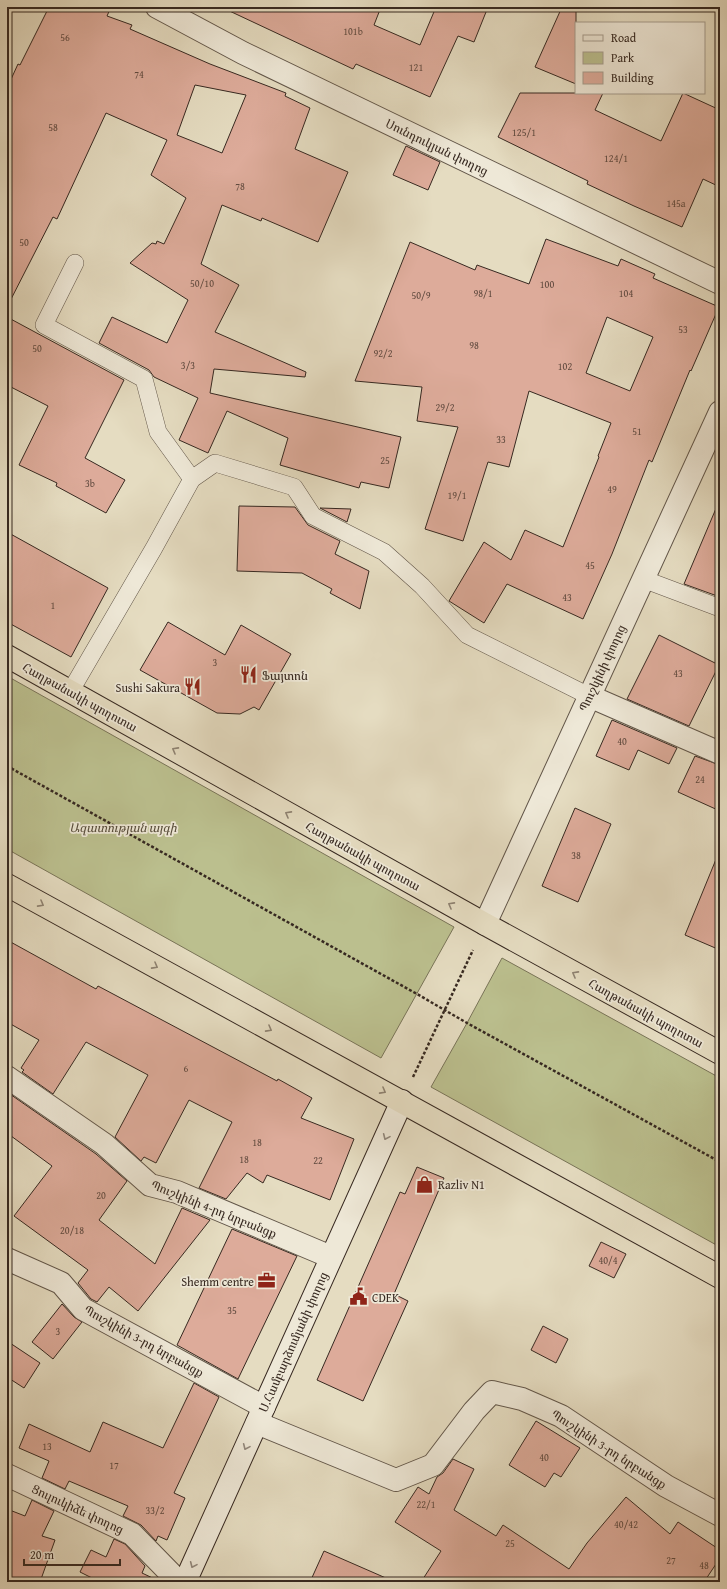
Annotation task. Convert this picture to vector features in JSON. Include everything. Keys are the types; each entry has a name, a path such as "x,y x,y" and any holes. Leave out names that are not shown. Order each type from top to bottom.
{"highway":[{"name":"Հաղթանակի պողոտա","path":"7,656 485,924 720,1053"},
{"path":"7,885 720,1277"}],"street":[{"name":"Սունդուկյան փողոց","path":"157,7 243,54 720,283"},
{"name":"Պուշկինի փողոց","path":"485,924 720,412"},
{"path":"589,696 720,753"},
{"name":"Պուշկինի 4-րդ նրբանցք","path":"7,1077 104,1144 150,1185 177,1192 332,1257"},
{"name":"Ս.Համբարձումյանի փողոց","path":"185,1582 402,1101"},
{"name":"Պուշկինի 3-րդ նրբանցք","path":"7,1259 61,1282 83,1309 260,1415 396,1480 433,1465 474,1411 492,1392 522,1399 561,1416 666,1486 720,1516"},
{"name":"Ցուլուկիձե փողոց","path":"7,1475 132,1534 179,1582"}],"lane":[{"path":"75,264 44,325 144,379 158,432 192,479"},
{"path":"70,692 154,548 192,479 215,462 294,487 313,516 384,552 422,586 467,635 589,696"},
{"path":"643,579 720,608"}],"path":[{"path":"7,18 12,7"},
{"path":"7,766 720,1162"},
{"path":"402,1101 485,924"}],"green space":[{"name":"Ազատության այգի","path":"7,676 454,927 381,1058 7,849"},
{"path":"502,958 720,1078 720,1247 431,1087"}],"building":[{"path":"49,7 111,7 107,16 132,25 130,29 210,64 286,93 285,96 310,108 295,149 348,172 318,242 262,218 261,221 222,205 201,264 239,285 215,332 306,372 305,377 214,369 210,393 401,437 389,488 361,482 359,488 280,465 288,438 227,411 208,453 179,440 198,398 154,377 149,370 99,343 112,317 167,343 188,300 130,263 152,243 156,244 157,241 164,244 186,198 151,175 167,140 106,113 57,219 53,217 7,307 7,88 18,64 20,65","holes":["195,85 246,95 222,153 177,135"]},
{"path":"221,7 381,7 374,25 420,45 436,7 488,7 474,42 458,36 430,97 356,64 353,69"},
{"path":"562,7 576,7 575,84 535,67"},
{"path":"520,93 575,93 603,94 595,110 661,141 683,94 685,94 720,110 720,187 703,179 682,227 587,184 588,181 498,137"},
{"path":"406,146 440,162 428,190 393,175"},
{"path":"546,239 618,266 621,259 655,274 653,278 719,307 691,371 690,370 652,462 649,460 612,554 583,619 507,584 484,623 449,601 484,542 511,560 525,530 563,547 611,423 529,391 509,467 488,462 463,541 425,529 458,427 417,421 422,387 355,381 410,242 475,270 477,265 529,284","holes":["607,317 653,337 630,391 586,373"]},
{"path":"7,317 124,380 85,458 125,480 106,513 56,486 57,483 19,465 48,406 7,385"},
{"path":"720,499 720,597 684,584"},
{"path":"239,506 295,507 308,525 340,541 335,554 369,571 360,609 330,593 332,589 302,573 237,571"},
{"path":"320,508 351,509 347,522"},
{"path":"7,532 108,588 71,657 7,622"},
{"path":"168,622 225,655 241,625 291,654 259,710 254,707 240,714 217,713 140,670"},
{"path":"659,635 719,665 689,726 627,699"},
{"path":"612,720 677,748 669,764 638,750 629,770 596,756"},
{"path":"695,756 720,765 720,811 678,792"},
{"path":"575,808 611,824 578,902 542,886"},
{"path":"720,852 720,950 685,935"},
{"path":"7,940 96,989 98,986 312,1098 301,1118 354,1139 330,1200 267,1175 263,1183 247,1173 226,1199 199,1188 232,1122 189,1100 156,1163 144,1157 141,1161 115,1137 148,1075 86,1042 53,1094 22,1072 24,1070 21,1068 39,1040 7,1022"},
{"path":"7,1092 96,1154 127,1181 99,1220 155,1264 182,1208 210,1220 138,1311 109,1287 97,1302 91,1299 78,1283 88,1270 14,1216 52,1166 7,1133"},
{"path":"417,1167 444,1178 394,1294 408,1301 363,1401 317,1380 400,1192 405,1194"},
{"path":"232,1229 297,1256 238,1379 177,1345"},
{"path":"601,1242 626,1254 614,1278 589,1266"},
{"path":"62,1304 74,1317 82,1322 53,1359 32,1342"},
{"path":"543,1326 568,1339 556,1363 531,1350"},
{"path":"7,1341 40,1363 24,1388 7,1377"},
{"path":"194,1383 219,1397 174,1493 185,1498 167,1540 158,1536 156,1541 141,1525 123,1516 128,1506 69,1481 65,1489 42,1478 49,1461 19,1448 29,1424 90,1452 103,1422 163,1448"},
{"path":"536,1421 580,1448 561,1477 554,1473 545,1487 509,1465"},
{"path":"453,1459 474,1469 454,1510 496,1536 503,1525 569,1569 587,1543 626,1497 670,1534 678,1522 720,1550 720,1558 704,1582 421,1582 441,1551 395,1522 418,1487 429,1494 437,1477 443,1473"},
{"path":"32,1500 54,1511 42,1536 55,1540 40,1582 7,1582 7,1509 25,1516"},
{"path":"114,1539 125,1544 145,1566 142,1573 161,1582 95,1582 96,1580 80,1572 91,1550 106,1557"},
{"path":"324,1551 395,1582 310,1582"}],"place":[{"name":"Ֆայտոն","path":"249,675"},
{"name":"Sushi Sakura","path":"193,687"},
{"name":"Razliv N1","path":"425,1184"},
{"name":"Shemm centre","path":"267,1281"},
{"name":"CDEK","path":"359,1297"}]}
